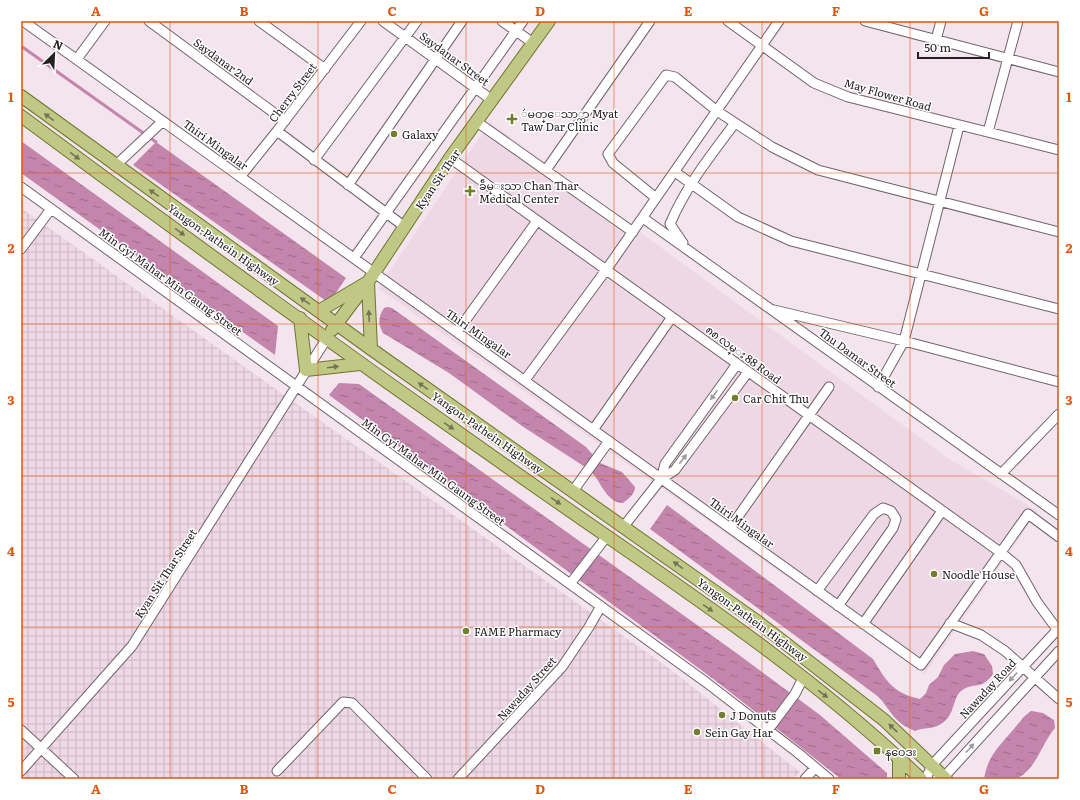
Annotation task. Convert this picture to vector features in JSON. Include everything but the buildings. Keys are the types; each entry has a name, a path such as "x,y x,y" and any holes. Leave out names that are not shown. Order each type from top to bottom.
{"main road":[{"name":"Kyan Sit Thar","path":"327,338 371,278 450,158 549,21"},
{"name":"Yangon-Pathein Highway","path":"21,96 115,166 371,349 624,526 758,622 841,684 884,720 932,765 943,778"},
{"name":"Yangon-Pathein Highway","path":"21,116 300,318 360,364 748,636 872,733 921,779"},
{"path":"319,311 371,278"},
{"path":"371,278 371,349"},
{"path":"300,318 306,370 360,364"},
{"path":"899,758 899,779"}],"street":[{"name":"Thiri Mingalar","path":"23,21 354,258 371,278 457,332 921,665 950,623"},
{"path":"77,59 105,21"},
{"name":"Saydanar 2nd","path":"148,21 285,121"},
{"path":"259,21 324,69"},
{"name":"Cherry Street","path":"240,177 285,121 361,21"},
{"name":"Saydanar Street","path":"383,21 492,100"},
{"path":"314,160 417,21"},
{"path":"348,186 462,21"},
{"path":"502,21 534,43"},
{"path":"354,258 523,21"},
{"path":"546,170 650,21"},
{"name":"May Flower Road","path":"728,21 814,82 848,97 1059,150"},
{"path":"525,380 643,218 778,21"},
{"path":"936,40 941,21"},
{"path":"988,132 1018,21"},
{"path":"870,22 1059,72"},
{"path":"656,198 613,163 608,154 666,75 675,77 717,111 772,147 818,170 1059,232"},
{"path":"115,166 163,122"},
{"path":"477,122 633,232"},
{"path":"689,252 670,224 691,183 736,123"},
{"path":"878,387 904,341 960,126"},
{"path":"277,131 348,186 405,227"},
{"name":"၈၈ လမ္း 88 Road","path":"450,158 1000,552 1016,565 1036,602 1058,630"},
{"path":"675,172 738,216 791,241 1059,309"},
{"name":"Min Gyi Mahar Min Gaung Street","path":"21,187 295,385 572,581 601,606 769,728 829,779"},
{"path":"21,249 51,209"},
{"name":"Thu Damar Street","path":"643,218 1059,515"},
{"path":"457,332 537,220"},
{"path":"768,308 904,341 1059,382"},
{"path":"593,430 672,317"},
{"name":"Kyan Sit Thar Street","path":"21,772 132,646 208,528 295,385 327,338"},
{"path":"661,479 665,464 737,364"},
{"path":"624,526 661,479 675,470 748,372"},
{"path":"730,528 829,387"},
{"path":"1001,474 1059,414"},
{"path":"698,417 709,424"},
{"path":"573,491 585,472 609,441"},
{"path":"817,590 874,514 883,508 891,511 896,519 892,528 838,606"},
{"path":"863,624 942,511"},
{"path":"1059,537 1028,514 950,623 981,635 1024,666 1059,699"},
{"path":"572,581 607,536"},
{"name":"Nawaday Street","path":"458,779 562,667 589,628 601,606"},
{"name":"Nawaday Road","path":"926,779 932,765 1058,630"},
{"path":"943,778 1059,651"},
{"path":"769,728 795,694 803,678"},
{"path":"278,771 343,702 352,703 427,779"},
{"path":"21,730 74,779"},
{"path":"805,779 815,768"}],"shaded area":[{"path":"490,122 949,459 1038,511 925,674 378,288"},
{"path":"21,208 670,669 800,772 793,779 21,779"}],"water":[{"path":"21,141 278,326 275,355 21,173"},
{"path":"156,142 346,278 329,303 133,165"},
{"path":"384,308 392,308 586,447 600,463 622,472 635,487 633,494 623,503 613,500 609,497 593,474 587,469 522,426 449,373 383,333 380,327 380,317"},
{"path":"339,383 359,384 735,652 820,715 887,773 887,779 841,779 716,681 329,395"},
{"path":"667,505 873,659 886,680 897,690 920,699 926,693 929,685 938,677 944,665 955,654 973,651 984,654 992,666 993,674 982,684 968,687 960,692 950,715 941,724 915,731 909,728 896,719 881,700 874,694 650,529"},
{"path":"1031,711 1043,713 1054,720 1055,728 1050,734 1034,763 1023,775 1013,780 984,779 989,762 997,749 1024,717"}],"waterway":[{"path":"21,46 156,142"}],"place":[{"name":"ဴမတ္ေသာ္တာ Myat Taw Dar Clinic","path":"512,119"},
{"name":"Galaxy","path":"394,134"},
{"name":"ခဵမ္းသာ Chan Thar Medical Center","path":"470,191"},
{"name":"Car Chit Thu","path":"735,398"},
{"name":"Noodle House","path":"934,574"},
{"name":"FAME Pharmacy","path":"466,631"},
{"name":"J Donuts","path":"722,715"},
{"name":"Sein Gay Har","path":"697,732"},
{"name":"နဝေဒး","path":"877,751"}]}
